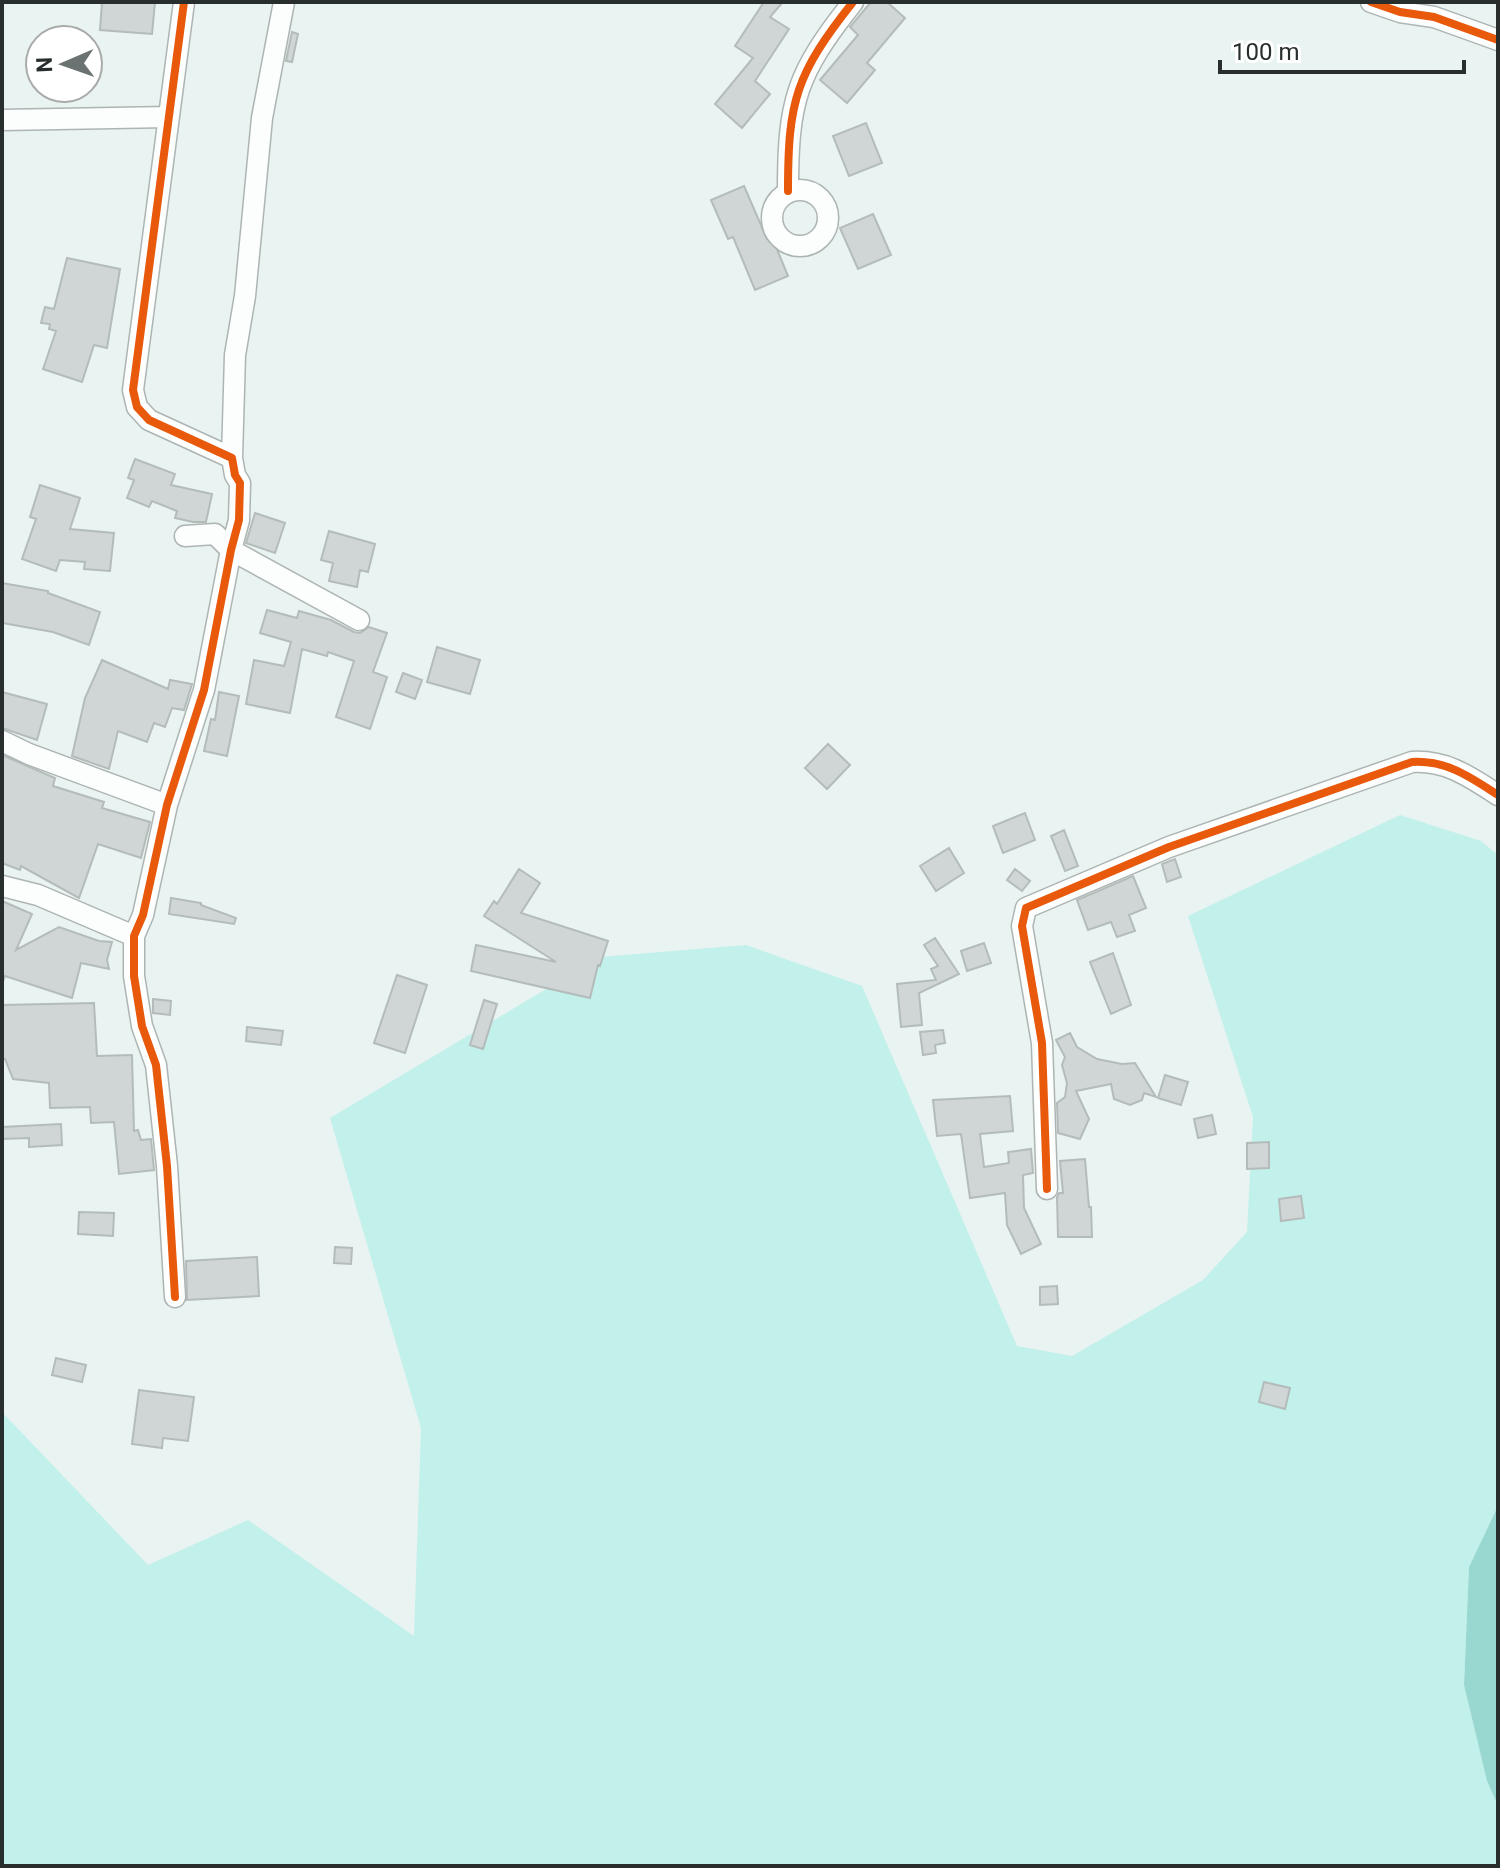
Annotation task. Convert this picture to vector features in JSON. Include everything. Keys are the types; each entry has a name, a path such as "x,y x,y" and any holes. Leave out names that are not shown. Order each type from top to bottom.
{"street":[{"path":"184,2 133,390 137,407 149,420 232,458"},
{"path":"175,1297 167,1166 156,1065 142,1026 134,976 134,936 143,915 167,805 204,690 239,520 240,483 232,458 235,355 245,296 262,118 284,2"},
{"path":"788,191 788,142 798,87 822,42 853,2"},
{"path":"1371,2 1400,12 1434,17 1498,40"},
{"path":"1434,17 1451,2"},
{"path":"2,120 169,117"},
{"path":"185,536 215,534 231,550 359,620"},
{"path":"2,741 167,805"},
{"path":"1047,1189 1042,1043 1022,926 1026,908 1169,847 1412,762 1432,761 1498,795"},
{"path":"2,886 38,895 134,936"}],"shaded area":[{"path":"1400,815 1481,841 1498,855 1498,1506 1469,1567 1464,1685 1487,1781 1498,1806 1498,1866 2,1866 2,1412 148,1565 248,1520 414,1636 421,1428 330,1118 600,957 746,945 862,986 1017,1346 1072,1356 1203,1280 1247,1232 1253,1117 1188,916"},
{"path":"1498,1506 1498,1806 1487,1781 1464,1685 1469,1567"}],"building":[{"path":"102,2 155,2 152,34 104,30 104,24 100,24"},
{"path":"764,2 783,2 770,17 789,29 755,81 770,94 742,128 715,104 753,58 735,46"},
{"path":"871,2 887,2 905,18 867,63 875,70 847,103 820,80 858,35 850,27"},
{"path":"292,32 298,34 292,62 286,61"},
{"path":"866,123 882,163 849,176 833,136"},
{"path":"744,186 767,239 772,237 788,276 755,290 733,237 728,239 711,200"},
{"path":"873,214 891,255 858,269 840,228"},
{"path":"67,258 120,269 107,348 94,345 82,382 43,369 56,331 49,329 50,324 41,323 45,307 54,309"},
{"path":"135,459 175,474 171,485 212,494 206,522 175,518 177,511 152,501 149,507 127,498 134,480 128,478"},
{"path":"40,485 80,498 70,529 114,533 110,571 84,569 85,562 60,560 56,571 22,559 36,519 30,517"},
{"path":"255,513 285,523 275,553 246,543"},
{"path":"329,531 375,544 368,572 360,570 357,587 329,581 333,563 321,560"},
{"path":"2,583 48,591 100,612 89,645 53,632 2,623"},
{"path":"267,610 297,618 299,611 331,620 354,632 360,633 369,627 387,633 373,672 387,677 370,729 336,717 354,661 328,652 327,656 302,649 290,713 246,704 254,660 284,666 291,642 260,633"},
{"path":"437,647 480,660 470,694 427,682"},
{"path":"102,660 168,689 170,680 192,684 184,710 172,708 165,727 154,723 147,742 118,731 109,769 72,756 85,698"},
{"path":"403,673 422,680 415,699 396,692"},
{"path":"2,692 47,704 37,740 2,728"},
{"path":"219,692 239,696 227,756 204,751 211,719 215,720"},
{"path":"828,744 850,765 827,789 805,768"},
{"path":"2,755 55,778 53,786 104,802 102,808 150,822 141,858 98,844 79,898 21,866 20,870 2,863"},
{"path":"1025,813 1035,840 1003,853 993,826"},
{"path":"1064,830 1078,866 1065,871 1051,836"},
{"path":"949,848 964,873 936,891 920,866"},
{"path":"1175,859 1181,877 1167,882 1162,864"},
{"path":"519,869 540,883 521,913 608,941 590,998 471,971 476,945 556,962 484,916 494,901 497,904"},
{"path":"1015,869 1030,881 1022,891 1007,880"},
{"path":"1133,876 1146,908 1129,915 1135,931 1117,937 1111,922 1088,930 1077,900"},
{"path":"171,898 201,903 236,918 234,924 169,914"},
{"path":"2,901 32,914 16,950 59,927 99,941 112,942 107,960 109,969 81,963 72,998 5,976 2,984"},
{"path":"935,938 959,974 919,993 922,1025 901,1027 897,984 936,980 931,969 938,966 924,945"},
{"path":"984,943 991,963 967,971 961,951"},
{"path":"1113,953 1131,1005 1111,1014 1090,962"},
{"path":"397,975 427,985 405,1053 374,1043"},
{"path":"153,999 171,1001 170,1015 153,1013"},
{"path":"484,1000 497,1004 483,1049 470,1045"},
{"path":"94,1003 97,1056 132,1055 134,1131 138,1130 141,1140 151,1139 154,1170 119,1174 114,1122 91,1123 90,1107 50,1108 49,1083 13,1079 5,1059 2,1059 2,1005"},
{"path":"247,1027 283,1031 281,1045 246,1041"},
{"path":"943,1030 945,1043 935,1045 936,1053 923,1055 920,1032"},
{"path":"1070,1033 1077,1047 1097,1059 1135,1063 1156,1097 1144,1093 1142,1100 1130,1105 1114,1099 1111,1084 1076,1091 1089,1119 1080,1139 1058,1133 1057,1103 1065,1097 1067,1083 1062,1065 1065,1057 1056,1040"},
{"path":"1165,1075 1188,1082 1181,1105 1158,1098"},
{"path":"1010,1096 1013,1131 980,1134 984,1167 1009,1163 1008,1152 1031,1149 1033,1173 1023,1175 1024,1208 1041,1244 1021,1254 1007,1225 1005,1193 970,1198 961,1134 937,1136 933,1100"},
{"path":"1212,1115 1216,1134 1198,1138 1194,1119"},
{"path":"61,1124 62,1145 29,1147 29,1138 2,1139 2,1127"},
{"path":"1269,1142 1269,1168 1247,1169 1247,1143"},
{"path":"1085,1159 1092,1237 1058,1237 1057,1197 1063,1193 1060,1161"},
{"path":"1301,1196 1304,1218 1281,1221 1279,1199"},
{"path":"79,1212 114,1213 113,1236 78,1234"},
{"path":"335,1247 352,1248 351,1264 334,1263"},
{"path":"257,1257 259,1296 187,1300 186,1261"},
{"path":"1057,1286 1058,1304 1040,1305 1040,1287"},
{"path":"56,1358 86,1365 82,1382 52,1375"},
{"path":"1264,1382 1290,1388 1285,1409 1259,1402"},
{"path":"139,1390 194,1397 188,1441 163,1438 162,1448 132,1444"}],"cycle path":[{"path":"175,1297 167,1166 156,1065 142,1026 134,976 134,936 143,915 167,805 204,690 239,520 240,483 232,458 149,420 137,407 133,390 184,2"},
{"path":"788,191 790,133 799,89 819,49 853,2"},
{"path":"1371,2 1400,12 1434,17 1498,40"},
{"path":"1047,1189 1042,1043 1022,926 1026,908 1169,847 1412,762 1447,767 1498,795"}]}
